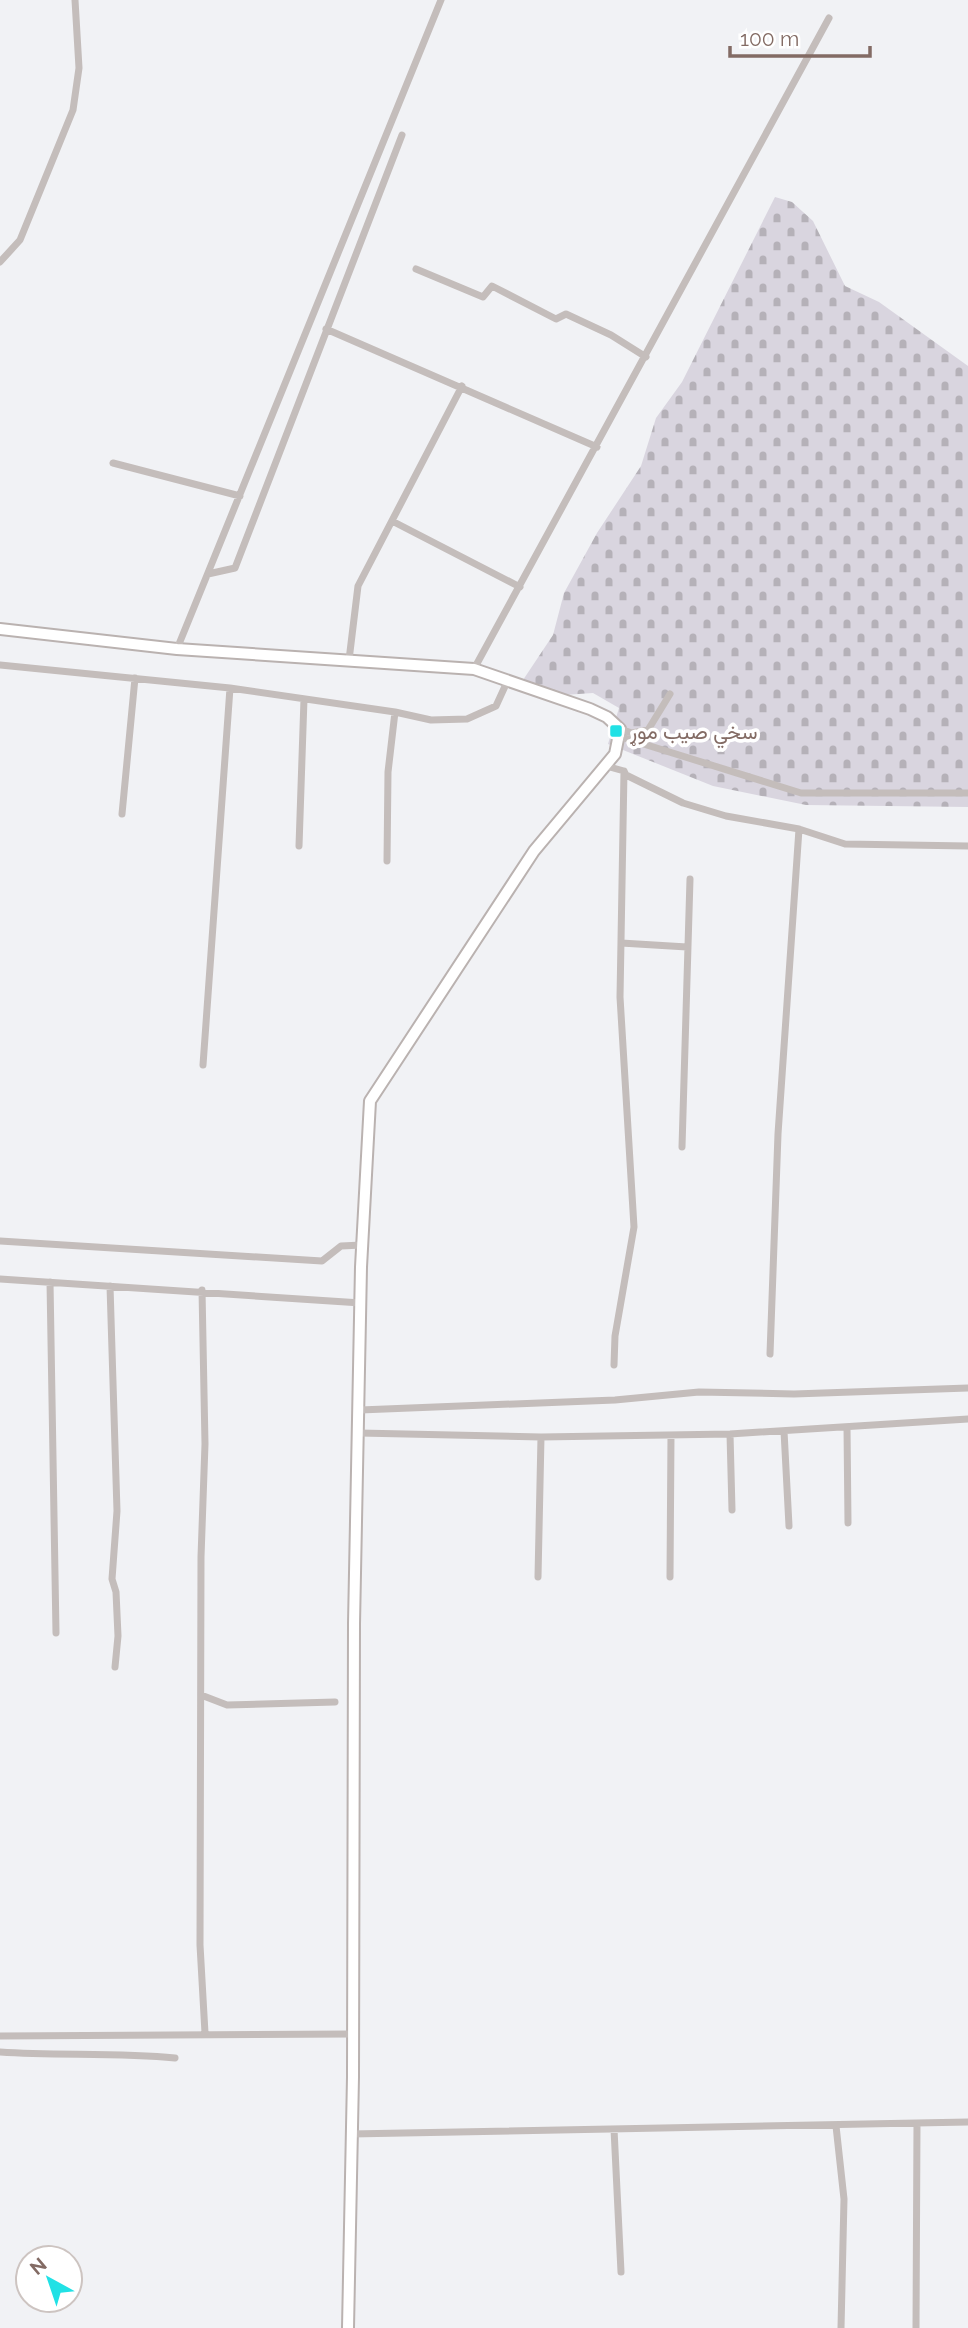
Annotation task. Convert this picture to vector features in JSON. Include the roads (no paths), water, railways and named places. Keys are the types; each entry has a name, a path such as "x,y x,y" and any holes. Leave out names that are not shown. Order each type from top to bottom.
{"street":[{"path":"0,262 20,240 73,110 79,68 75,0"},
{"path":"177,649 441,0"},
{"path":"474,669 829,18"},
{"path":"208,574 235,568 402,135"},
{"path":"416,269 482,297 492,286 556,319 566,314 611,335 646,357"},
{"path":"326,329 597,447"},
{"path":"349,660 358,586 462,386"},
{"path":"113,463 240,496"},
{"path":"392,521 520,587"},
{"path":"0,629 177,649 474,669 590,709 607,718 619,733 801,793 968,793"},
{"path":"0,665 230,688 395,712 431,720 467,719 496,706 507,682"},
{"path":"122,814 135,678"},
{"path":"202,1065 230,688"},
{"path":"619,733 648,730 670,694"},
{"path":"299,846 304,699"},
{"path":"387,861 388,772 395,712"},
{"path":"348,2328 354,2034 354,1624 362,1245 370,1101 534,851 615,754 619,733"},
{"path":"606,766 624,771 626,775 683,803 735,819 799,829 845,844 968,846"},
{"path":"614,1365 615,1336 634,1227 620,997 624,771"},
{"path":"770,1354 778,1134 799,829"},
{"path":"682,1147 690,879"},
{"path":"621,943 687,947"},
{"path":"0,1241 322,1261 341,1246 362,1245"},
{"path":"0,1279 202,1290 361,1303"},
{"path":"50,1282 56,1633"},
{"path":"110,1286 117,1511 112,1579 116,1592 118,1636 115,1667"},
{"path":"202,1290 205,1444 200,1945 205,2034"},
{"path":"360,1410 615,1400 699,1391 774,1391 794,1394 968,1388"},
{"path":"359,1433 541,1437 730,1434 968,1419"},
{"path":"847,1427 848,1523"},
{"path":"784,1431 789,1527"},
{"path":"730,1434 732,1510"},
{"path":"670,1577 671,1435"},
{"path":"538,1577 541,1437"},
{"path":"201,1695 227,1704 335,1702"},
{"path":"0,2036 354,2034"},
{"path":"0,2052 61,2056 132,2054 175,2058"},
{"path":"351,2134 968,2122"},
{"path":"916,2328 917,2123"},
{"path":"836,2126 844,2199 841,2328"},
{"path":"614,2129 621,2272"}],"place":[{"name":"سخي صیب موړ","path":"616,731"}]}
